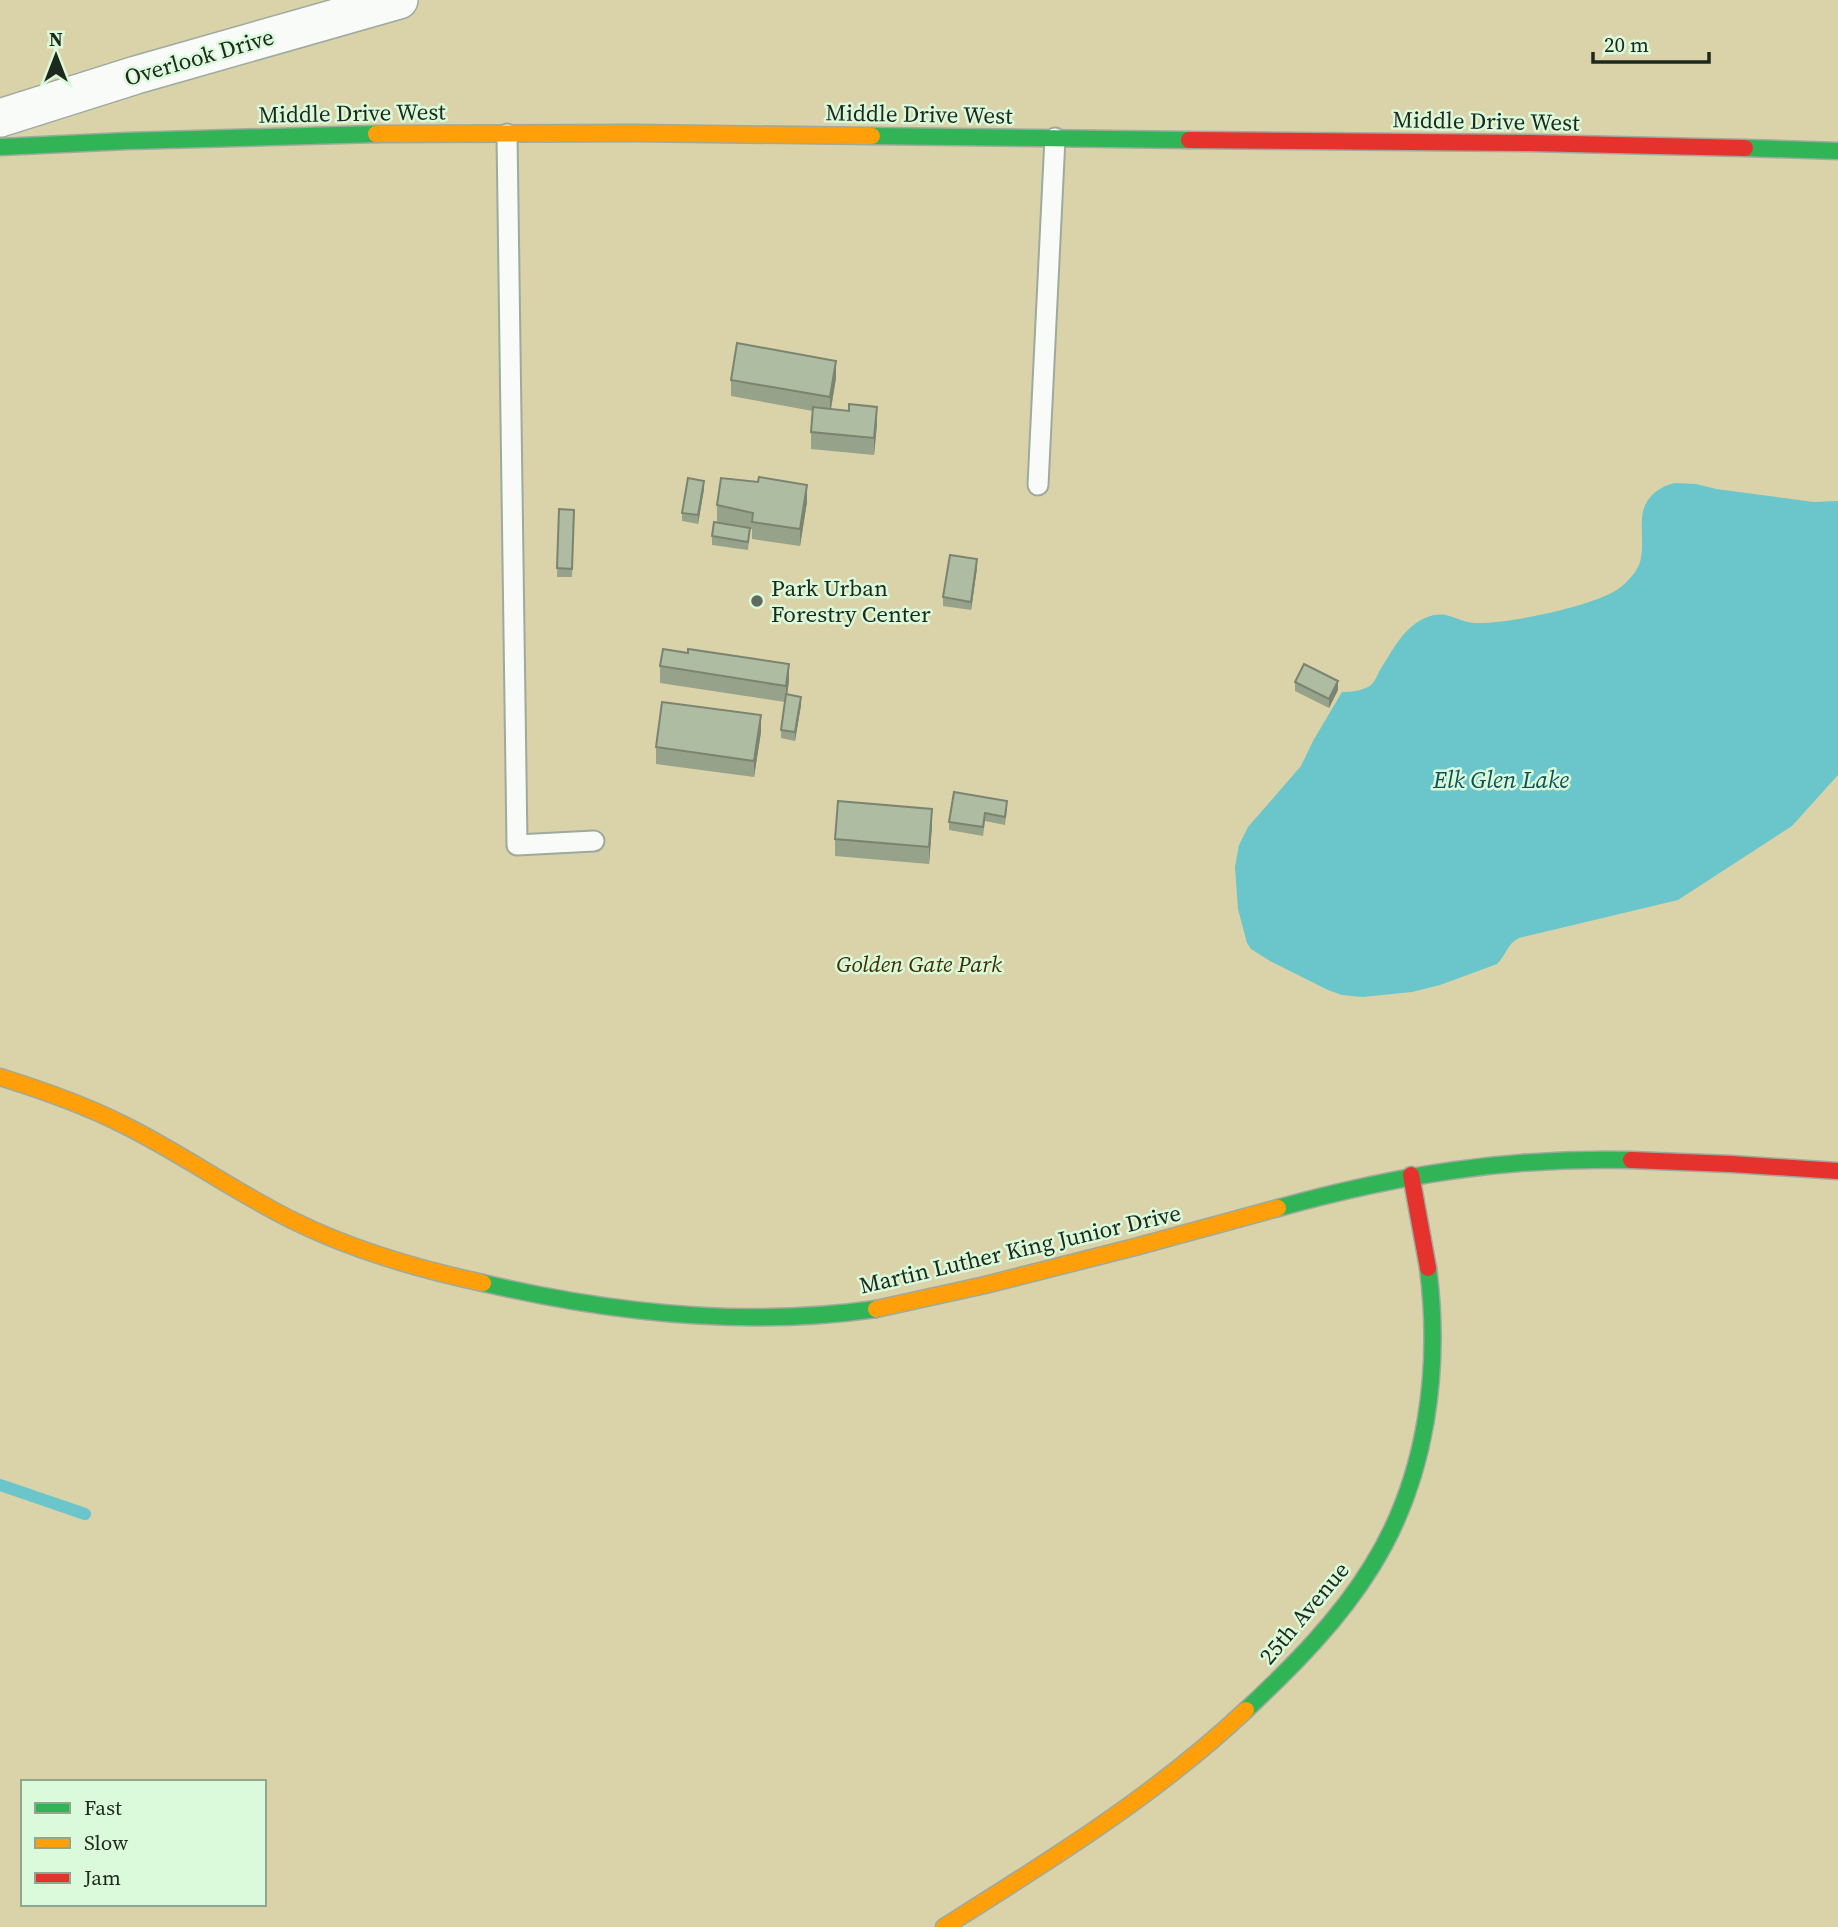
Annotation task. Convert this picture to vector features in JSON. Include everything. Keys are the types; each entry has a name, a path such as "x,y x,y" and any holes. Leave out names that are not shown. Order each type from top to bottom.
{"street":[{"name":"Overlook Drive","path":"0,118 136,75 399,0"},
{"name":"Middle Drive West","path":"0,148 224,138 655,133 1580,144 1838,151"},
{"name":"Martin Luther King Junior Drive","path":"0,1077 31,1086 124,1125 273,1210 320,1234 365,1251 466,1280 560,1301 701,1316 801,1317 852,1312 914,1301 1089,1259 1323,1195 1411,1175 1468,1167 1527,1162 1625,1160 1838,1171"},
{"name":"25th Avenue","path":"944,1927 1101,1826 1184,1764 1261,1697 1293,1665 1344,1607 1368,1573 1386,1543 1413,1474 1430,1395 1433,1361 1432,1295 1428,1259 1411,1175"}],"lane":[{"path":"507,134 517,845 594,841"},
{"path":"1038,485 1055,138"}],"green space":[{"name":"Golden Gate Park","path":"0,0 1838,0 1838,1927 0,1927"}],"water":[{"name":"Elk Glen Lake","path":"1675,483 1814,502 1838,501 1838,775 1792,826 1678,900 1519,938 1512,943 1497,964 1440,985 1412,992 1363,997 1342,995 1270,961 1251,949 1238,909 1235,867 1239,845 1248,827 1301,766 1342,692 1370,686 1394,647 1417,622 1425,618 1439,614 1469,622 1490,623 1573,607 1593,601 1621,587 1635,573 1640,562 1645,506 1657,491"}],"building":[{"path":"737,343 836,361 830,397 731,380"},
{"path":"849,404 877,407 874,438 811,432 813,407 849,411"},
{"path":"759,477 807,485 800,529 752,522 753,513 717,505 721,478 758,482"},
{"path":"688,478 704,481 698,515 682,513"},
{"path":"559,509 574,510 572,569 557,568"},
{"path":"714,522 750,528 748,542 712,536"},
{"path":"950,555 977,559 971,602 943,597"},
{"path":"663,649 688,653 688,649 789,664 786,686 660,666"},
{"path":"1304,664 1338,681 1329,699 1295,682"},
{"path":"786,694 801,697 795,732 781,730"},
{"path":"662,702 761,715 754,761 656,747"},
{"path":"954,792 1007,801 1005,817 985,813 983,827 949,822"},
{"path":"838,801 932,809 929,847 835,839"}],"waterway":[{"path":"0,1485 85,1514"}],"traffic: fast":[{"path":"0,147 376,134"},
{"path":"872,136 1189,140"},
{"path":"1745,148 1838,151"},
{"path":"1278,1208 1366,1186 1453,1170 1540,1162 1631,1160"},
{"path":"1246,1710 1297,1660 1345,1605 1372,1566 1406,1497 1426,1422 1430,1383 1432,1306 1428,1268"},
{"path":"483,1283 580,1302 678,1314 777,1317 876,1309"}],"traffic: slow":[{"path":"376,134 872,136"},
{"path":"0,1077 63,1098 109,1118 146,1136 274,1211 341,1242 435,1272 483,1283"},
{"path":"876,1309 985,1285 1278,1208"},
{"path":"944,1927 1139,1799 1246,1710"}],"traffic: jam":[{"path":"1189,140 1745,148"},
{"path":"1631,1160 1838,1171"},
{"path":"1411,1175 1428,1268"}],"place":[{"name":"Park Urban Forestry Center","path":"757,601"}]}
